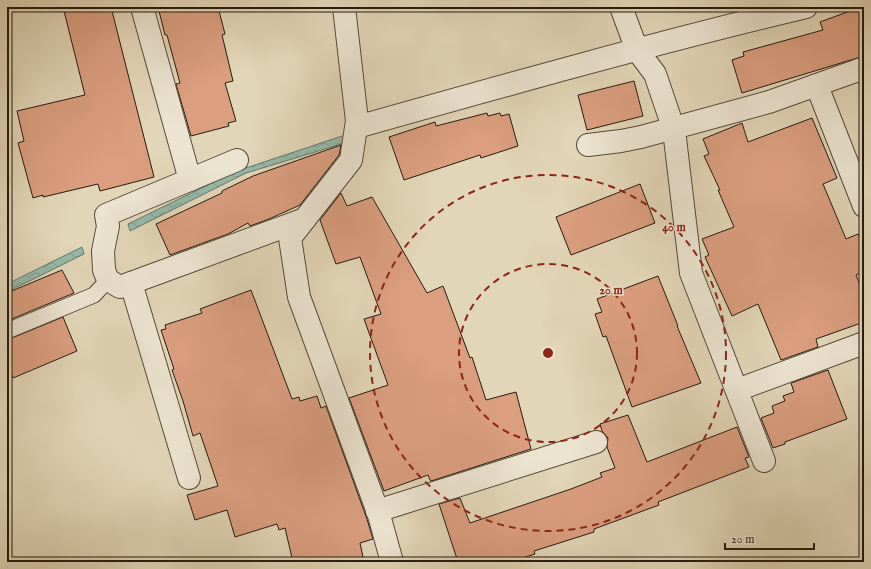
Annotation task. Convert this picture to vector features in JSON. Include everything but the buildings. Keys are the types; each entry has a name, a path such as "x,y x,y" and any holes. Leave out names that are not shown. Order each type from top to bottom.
{"street":[{"path":"142,7 190,180"},
{"path":"344,7 357,121 351,160 290,238 299,297 377,511 392,562"},
{"path":"622,7 637,50 655,74 674,128 691,273 764,461"},
{"path":"356,127 522,80 806,7"},
{"path":"588,145 621,142 769,102 864,68"},
{"path":"817,86 864,206"},
{"path":"237,160 106,215 108,226 103,251 104,270 108,280 120,287 305,219"},
{"path":"131,283 189,478"},
{"path":"736,390 864,343"},
{"path":"377,511 596,442"}],"lane":[{"path":"7,331 94,295 108,280"}],"water":[{"path":"345,135 348,142 246,173 130,231 128,224 234,172"},
{"path":"82,247 84,254 7,292 7,284"}]}
